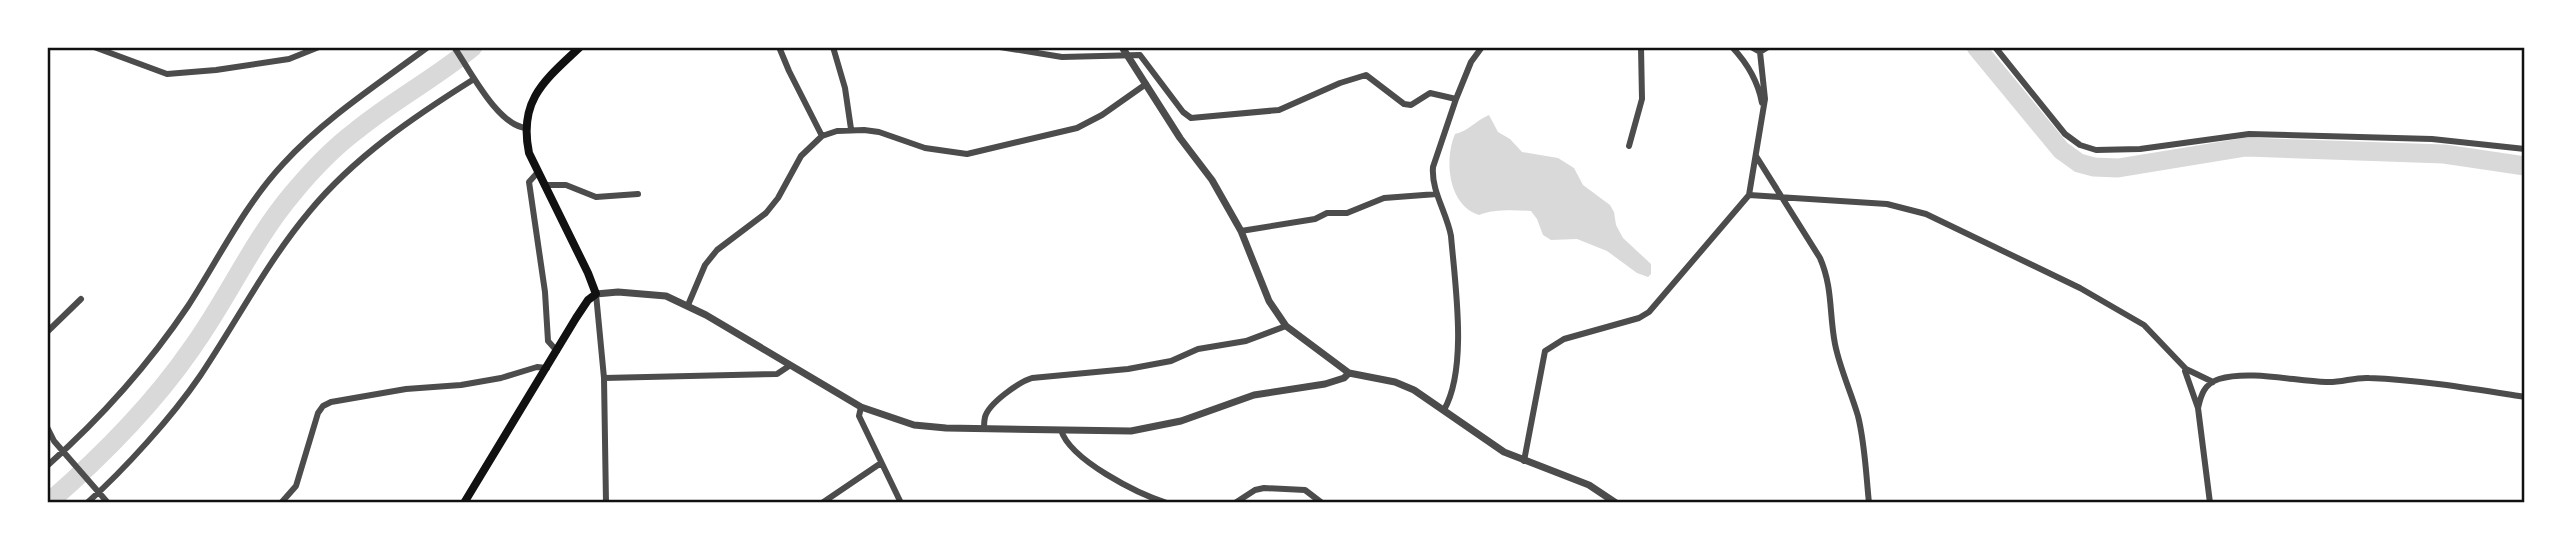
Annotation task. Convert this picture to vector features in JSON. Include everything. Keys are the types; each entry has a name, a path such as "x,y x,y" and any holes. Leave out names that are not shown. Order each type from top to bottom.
{"main road":[{"path":"464,503 588,300 596,294 529,153 526,128 533,99 546,79 580,47"}],"street":[{"path":"99,48 166,74 289,59 319,47"},
{"path":"47,466 65,453 127,388 188,306 247,210 282,164 308,138 428,47"},
{"path":"454,47 504,118 517,127 526,128"},
{"path":"779,47 822,136"},
{"path":"832,47 845,88 851,129"},
{"path":"1000,47 1062,57 1125,51 1140,55 1183,112 1191,118 1279,110 1340,83 1366,75 1404,104 1411,105 1430,93 1456,99"},
{"path":"1444,410 1457,362 1458,338 1449,222 1432,179 1433,167 1471,62 1482,47"},
{"path":"1629,146 1642,99 1641,47"},
{"path":"1732,47 1756,80 1763,109"},
{"path":"1751,47 1760,52"},
{"path":"1760,52 1769,47"},
{"path":"1995,47 2065,134 2080,145 2096,150 2140,149 2249,134 2460,141 2525,149"},
{"path":"1125,51 1180,138 1212,180 1241,232 1269,301 1286,326 1349,373 1395,382 1414,390 1488,441 1524,461 1589,485 1616,503"},
{"path":"1524,461 1545,351 1564,340 1639,318 1649,312 1749,195 1765,99 1760,52"},
{"path":"87,503 180,403 270,265 310,211 363,157 424,110 474,77"},
{"path":"688,305 705,265 717,250 766,213 778,198 801,156 822,136 851,129 878,132 925,148 967,154 1077,128 1102,116 1146,84"},
{"path":"1756,156 1827,273 1834,340 1858,416 1868,503"},
{"path":"538,173 529,182 548,341 557,351"},
{"path":"545,185 566,185 596,197 638,194"},
{"path":"1241,232 1315,219 1327,213 1347,213 1384,198 1437,194"},
{"path":"1749,195 1887,204 1926,214 2080,288 2144,325 2186,369 2213,382"},
{"path":"606,503 604,378 596,294 644,292 666,296 688,305 861,407 914,425 1131,430 1181,421 1254,396 1325,384 1344,378 1349,373"},
{"path":"47,331 81,299"},
{"path":"984,428 989,409 1023,380 1128,369 1171,361 1198,349 1246,341 1286,326"},
{"path":"604,378 777,373 789,366"},
{"path":"281,503 296,486 318,413 323,406 331,402 407,389 460,385 501,378 537,367 547,368"},
{"path":"2186,369 2198,408 2210,503"},
{"path":"2198,408 2203,391 2213,382 2220,379 2270,377 2330,383 2369,378 2525,397"},
{"path":"861,407 859,416 901,503"},
{"path":"47,427 65,453 108,503"},
{"path":"1061,430 1068,445 1100,471 1125,486 1167,503"},
{"path":"822,503 881,463"},
{"path":"1236,503 1255,490 1264,488 1305,490 1322,503"}],"shaded area":[{"path":"1489,115 1498,132 1510,139 1522,152 1558,158 1574,168 1583,185 1610,205 1623,238 1651,264 1651,274 1648,277 1637,273 1607,251 1577,239 1551,240 1543,235 1531,211 1497,211 1479,215 1461,202 1451,181 1450,156 1455,134"}],"waterway":[{"path":"48,503 106,449 177,369 205,329 265,230 315,168 371,119 473,47"},
{"path":"1976,47 2061,150 2079,163 2094,167 2118,168 2246,147 2444,154 2525,166"}]}
